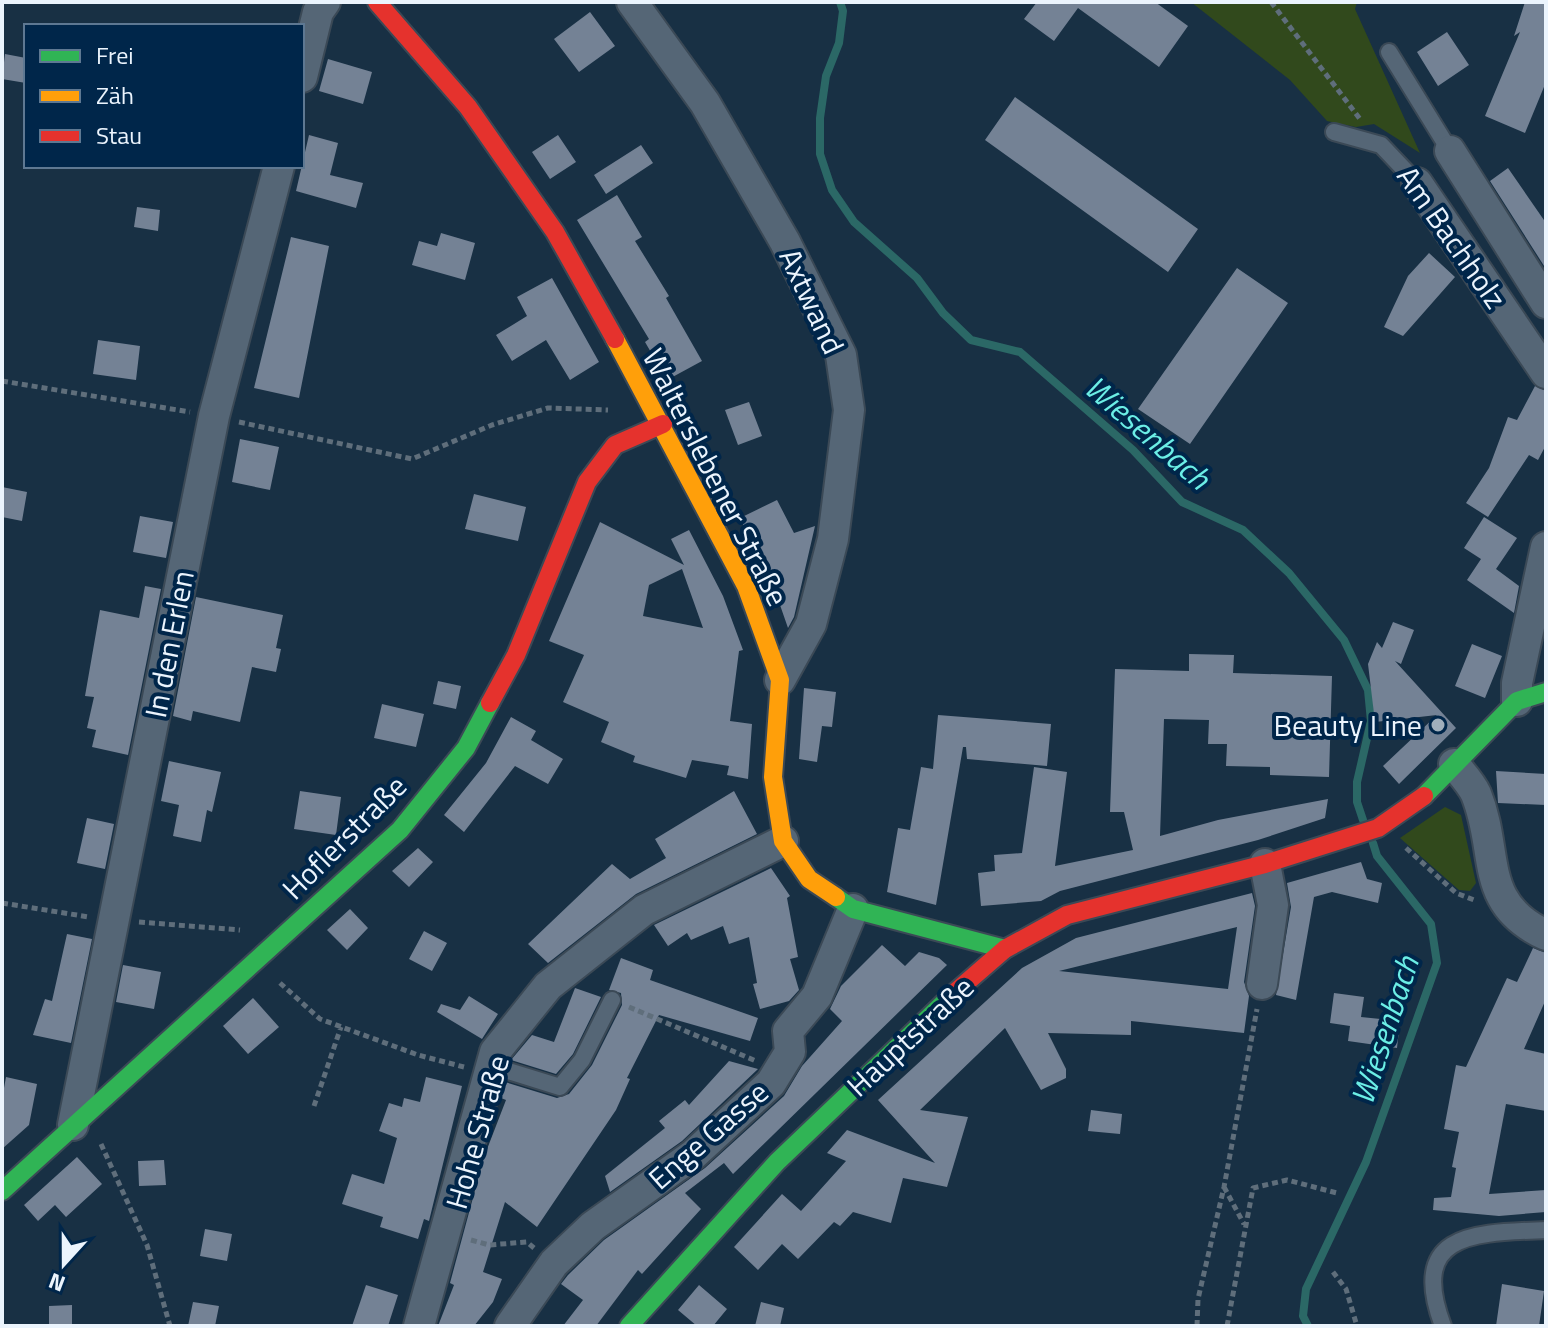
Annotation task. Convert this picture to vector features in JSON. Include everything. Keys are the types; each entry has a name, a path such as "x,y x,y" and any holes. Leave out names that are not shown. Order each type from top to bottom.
{"street":[{"path":"304,69 318,12 325,2"},
{"name":"Walterslebener Straße","path":"377,2 468,107 555,232 654,428 746,586 780,680 773,777 783,841 809,879 853,909 1005,949"},
{"name":"Axtwand","path":"632,2 705,103 785,242 841,355 849,410 833,539 811,624 780,680"},
{"name":"Am Bachholz","path":"1450,151 1546,303"},
{"name":"In den Erlen","path":"78,1121 128,922 214,416 278,168"},
{"name":"Am Bachholz","path":"1417,183 1546,373"},
{"name":"Hoflerstraße","path":"2,1191 400,830 466,748 516,655 587,482 615,445 654,428"},
{"path":"1546,547 1517,683 1517,701 1546,692"},
{"name":"Hauptstraße","path":"629,1326 777,1162 973,975 1005,949 1067,915 1265,864 1352,839 1380,827 1422,798 1517,701"},
{"path":"1454,764 1476,793 1501,897 1512,915 1546,935"},
{"name":"Hohe Straße","path":"419,1326 448,1232 495,1052 548,986 644,910 783,841"},
{"path":"1262,984 1273,905 1265,864"},
{"name":"Enge Gasse","path":"510,1326 554,1263 593,1226 693,1155 762,1092 790,1052 788,1031 817,996 853,909"}],"lane":[{"name":"Am Bachholz","path":"1389,52 1450,151"},
{"name":"Am Bachholz","path":"1334,132 1381,145 1417,183"},
{"path":"492,1066 560,1087 582,1060 612,1000"},
{"path":"1443,1326 1434,1300 1433,1273 1447,1246 1475,1233 1546,1230"}],"path":[{"path":"1271,2 1381,145"},
{"path":"2,381 214,416 412,459 492,425 548,408 633,411 654,428"},
{"path":"1380,827 1456,893 1482,902 1501,897"},
{"path":"2,903 128,922 254,931"},
{"path":"255,961 320,1019 418,1055 470,1068 492,1066"},
{"path":"1197,1326 1198,1299 1224,1187 1262,984"},
{"path":"612,1000 779,1070"},
{"path":"314,1106 341,1027"},
{"path":"78,1121 105,1150 147,1245 170,1326"},
{"path":"1227,1326 1253,1188 1287,1180 1337,1193"},
{"path":"1224,1187 1245,1225"},
{"path":"448,1232 489,1245 527,1242 554,1263"},
{"path":"1333,1272 1346,1289 1357,1326"}],"green space":[{"path":"1191,2 1357,2 1355,9 1420,153 1374,124 1356,127 1327,121 1290,80"},
{"path":"1445,807 1461,815 1476,883 1470,891 1459,890 1400,838"}],"building":[{"path":"1037,2 1155,2 1188,26 1159,67 1078,8 1054,41 1024,19"},
{"path":"1525,2 1546,2 1546,82 1525,133 1485,116 1520,32 1514,36"},
{"path":"590,12 615,46 579,72 554,39"},
{"path":"1447,32 1469,65 1438,86 1417,52"},
{"path":"5,54 24,58 24,83 2,79"},
{"path":"328,59 372,72 363,104 319,91"},
{"path":"1015,97 1198,229 1168,272 985,140"},
{"path":"309,135 338,143 330,175 363,183 356,208 296,191 301,168 304,168"},
{"path":"558,135 576,162 550,179 532,152"},
{"path":"641,145 653,163 606,194 594,175"},
{"path":"1508,168 1546,223 1546,269 1490,181"},
{"path":"617,195 642,237 635,241 669,296 666,298 702,361 667,380 645,342 649,339 577,220"},
{"path":"137,207 160,210 158,231 134,227"},
{"path":"441,233 475,243 465,280 412,265 419,241 437,246"},
{"path":"291,237 329,246 299,398 254,388"},
{"path":"1429,253 1455,277 1403,336 1384,327 1408,276"},
{"path":"1237,268 1288,303 1190,444 1138,409"},
{"path":"552,278 599,362 570,380 546,340 512,361 496,335 527,316 517,297"},
{"path":"98,340 140,346 136,380 93,374"},
{"path":"1535,386 1546,391 1546,445 1538,460 1529,455 1488,517 1466,503 1489,468 1508,417 1517,420"},
{"path":"749,402 762,436 738,445 725,410"},
{"path":"240,439 279,447 270,490 232,482"},
{"path":"2,487 27,492 22,521 2,517"},
{"path":"474,494 526,507 518,541 465,529"},
{"path":"777,500 794,533 815,526 794,617 788,628 764,559 761,561 740,518"},
{"path":"140,516 173,522 166,558 133,552"},
{"path":"1484,517 1517,538 1496,569 1519,586 1514,613 1467,580 1481,559 1464,548"},
{"path":"600,522 684,565 671,539 689,530 723,596 743,650 739,651 730,721 752,724 748,779 727,775 729,766 692,760 686,778 633,762 635,756 601,742 609,722 563,702 584,655 549,641","holes":["682,569 703,628 643,616 649,585"]},
{"path":"145,586 161,589 128,755 92,747 96,730 87,728 94,697 85,696 100,610 139,618"},
{"path":"196,597 283,615 276,648 281,649 276,672 252,667 240,722 193,711 191,721 173,716"},
{"path":"1393,622 1414,630 1401,664 1395,661 1456,728 1399,784 1383,766 1437,715 1375,722 1368,664 1377,642 1382,648"},
{"path":"1472,644 1502,656 1485,698 1455,686"},
{"path":"1189,654 1234,655 1233,673 1332,676 1329,777 1270,775 1270,767 1226,766 1227,744 1208,744 1209,720 1164,719 1160,836 1218,820 1328,799 1325,818 1258,840 1060,891 1041,901 981,906 978,873 995,871 994,855 1022,853 1034,767 1067,772 1055,866 1133,850 1124,812 1110,812 1115,669 1189,671"},
{"path":"438,681 461,686 456,709 433,704"},
{"path":"804,688 836,692 832,727 822,726 817,762 799,759"},
{"path":"382,704 424,714 416,747 374,738"},
{"path":"938,715 1051,724 1047,766 967,759 966,747 963,747 936,905 887,892 898,828 910,830 921,767 933,769"},
{"path":"511,717 536,731 531,740 563,759 548,784 515,766 464,832 444,815 486,763"},
{"path":"169,761 221,772 212,812 207,810 201,842 173,836 179,805 161,801"},
{"path":"1496,771 1546,774 1546,805 1498,803"},
{"path":"300,791 341,797 336,835 294,829"},
{"path":"734,791 757,834 636,894 548,963 528,944 612,864 630,879 666,858 655,839"},
{"path":"87,818 114,824 105,869 77,863"},
{"path":"418,848 433,862 409,887 392,871"},
{"path":"1361,862 1367,879 1382,883 1378,903 1332,892 1314,897 1296,1000 1276,995 1291,907 1287,883"},
{"path":"771,868 790,896 787,898 798,957 790,959 799,990 789,1001 760,1009 753,984 757,983 749,937 729,944 723,926 691,940 687,933 668,946 654,925"},
{"path":"1252,893 1255,906 1244,982 1249,996 1244,1033 1131,1021 1131,1035 1048,1033 1066,1069 1066,1078 1041,1090 1005,1028 920,1110 968,1117 947,1187 903,1178 891,1223 853,1212 840,1226 834,1222 798,1259 782,1244 758,1270 734,1247 782,1194 801,1211 846,1161 827,1153 847,1130 935,1163 878,1100 1022,968 1076,938","holes":["1237,927 1228,989 1059,971"]},
{"path":"350,909 368,928 347,950 327,930"},
{"path":"424,931 447,943 432,971 409,959"},
{"path":"67,934 92,939 71,1043 33,1035 45,999 52,1001"},
{"path":"882,945 905,966 919,952 939,958 947,965 733,1174 724,1163 685,1193 701,1209 642,1274 638,1270 596,1326 563,1326 583,1300 561,1284 568,1275 604,1240 705,1168 784,1096 802,1066 842,1021 830,1009 841,986"},
{"path":"1533,948 1546,953 1546,999 1524,1049 1546,1054 1546,1111 1506,1104 1489,1194 1546,1190 1546,1212 1499,1216 1433,1210 1434,1198 1451,1197 1456,1168 1452,1167 1459,1132 1444,1129 1456,1065 1466,1067 1507,978 1517,982"},
{"path":"621,958 653,970 650,980 758,1018 750,1041 659,1015 627,1078 630,1079 616,1110 537,1227 505,1202 483,1272 502,1279 493,1302 474,1326 438,1326 454,1285 450,1283 484,1157 506,1100 501,1098 505,1082 557,1098 569,1094 592,1065 622,1005 621,993 609,990"},
{"path":"123,965 161,972 154,1009 116,1002"},
{"path":"575,988 601,997 573,1054 556,1074 511,1060 532,1035 554,1042"},
{"path":"1334,993 1364,997 1361,1017 1400,1021 1397,1048 1348,1041 1350,1026 1330,1023"},
{"path":"469,996 498,1014 482,1039 437,1012 441,1004 460,1010"},
{"path":"253,998 279,1027 248,1054 223,1026"},
{"path":"729,1061 758,1069 682,1141 610,1192 605,1176 665,1128 659,1121 685,1100 689,1105"},
{"path":"6,1077 37,1084 29,1125 2,1149 2,1099"},
{"path":"426,1077 462,1086 429,1221 424,1219 418,1239 380,1227 383,1217 342,1204 352,1174 384,1184 397,1138 379,1131 389,1103 402,1107 404,1098 420,1102"},
{"path":"1091,1110 1122,1114 1120,1134 1088,1131"},
{"path":"77,1157 102,1184 66,1217 55,1205 38,1221 24,1205"},
{"path":"164,1160 166,1185 139,1186 138,1161"},
{"path":"205,1229 232,1234 227,1261 200,1256"},
{"path":"1502,1284 1544,1291 1539,1326 1496,1326"},
{"path":"366,1285 398,1295 388,1326 352,1326"},
{"path":"699,1285 727,1309 713,1326 697,1326 678,1310"},
{"path":"193,1302 219,1306 215,1326 188,1326"},
{"path":"761,1302 784,1308 780,1326 755,1326"},
{"path":"72,1305 72,1326 49,1326 49,1306"}],"waterway":[{"name":"Wiesenbach","path":"840,2 843,11 839,43 826,76 820,118 820,154 832,190 854,222 917,278 943,313 971,340 1020,352 1133,450 1182,502 1243,530 1289,573 1344,640 1368,690 1371,721 1357,782 1357,802 1363,820"},
{"name":"Wiesenbach","path":"1308,1326 1303,1316 1306,1289 1366,1162 1437,963 1431,924 1377,856 1373,843"}],"traffic: fast":[{"path":"1424,796 1517,701 1546,692"},
{"path":"2,1191 400,830 466,748 490,703"},
{"path":"836,897 853,909 1005,949"},
{"path":"629,1326 777,1162 952,995"}],"traffic: slow":[{"path":"615,339 746,586 780,680 773,777 783,841 809,879 836,897"}],"traffic: jam":[{"path":"377,2 468,107 555,232 615,339"},
{"path":"490,703 516,655 587,482 615,445 663,424"},
{"path":"952,995 1005,949 1067,915 1265,864 1378,828 1424,796"}],"place":[{"name":"Beauty Line","path":"1438,725"}]}
